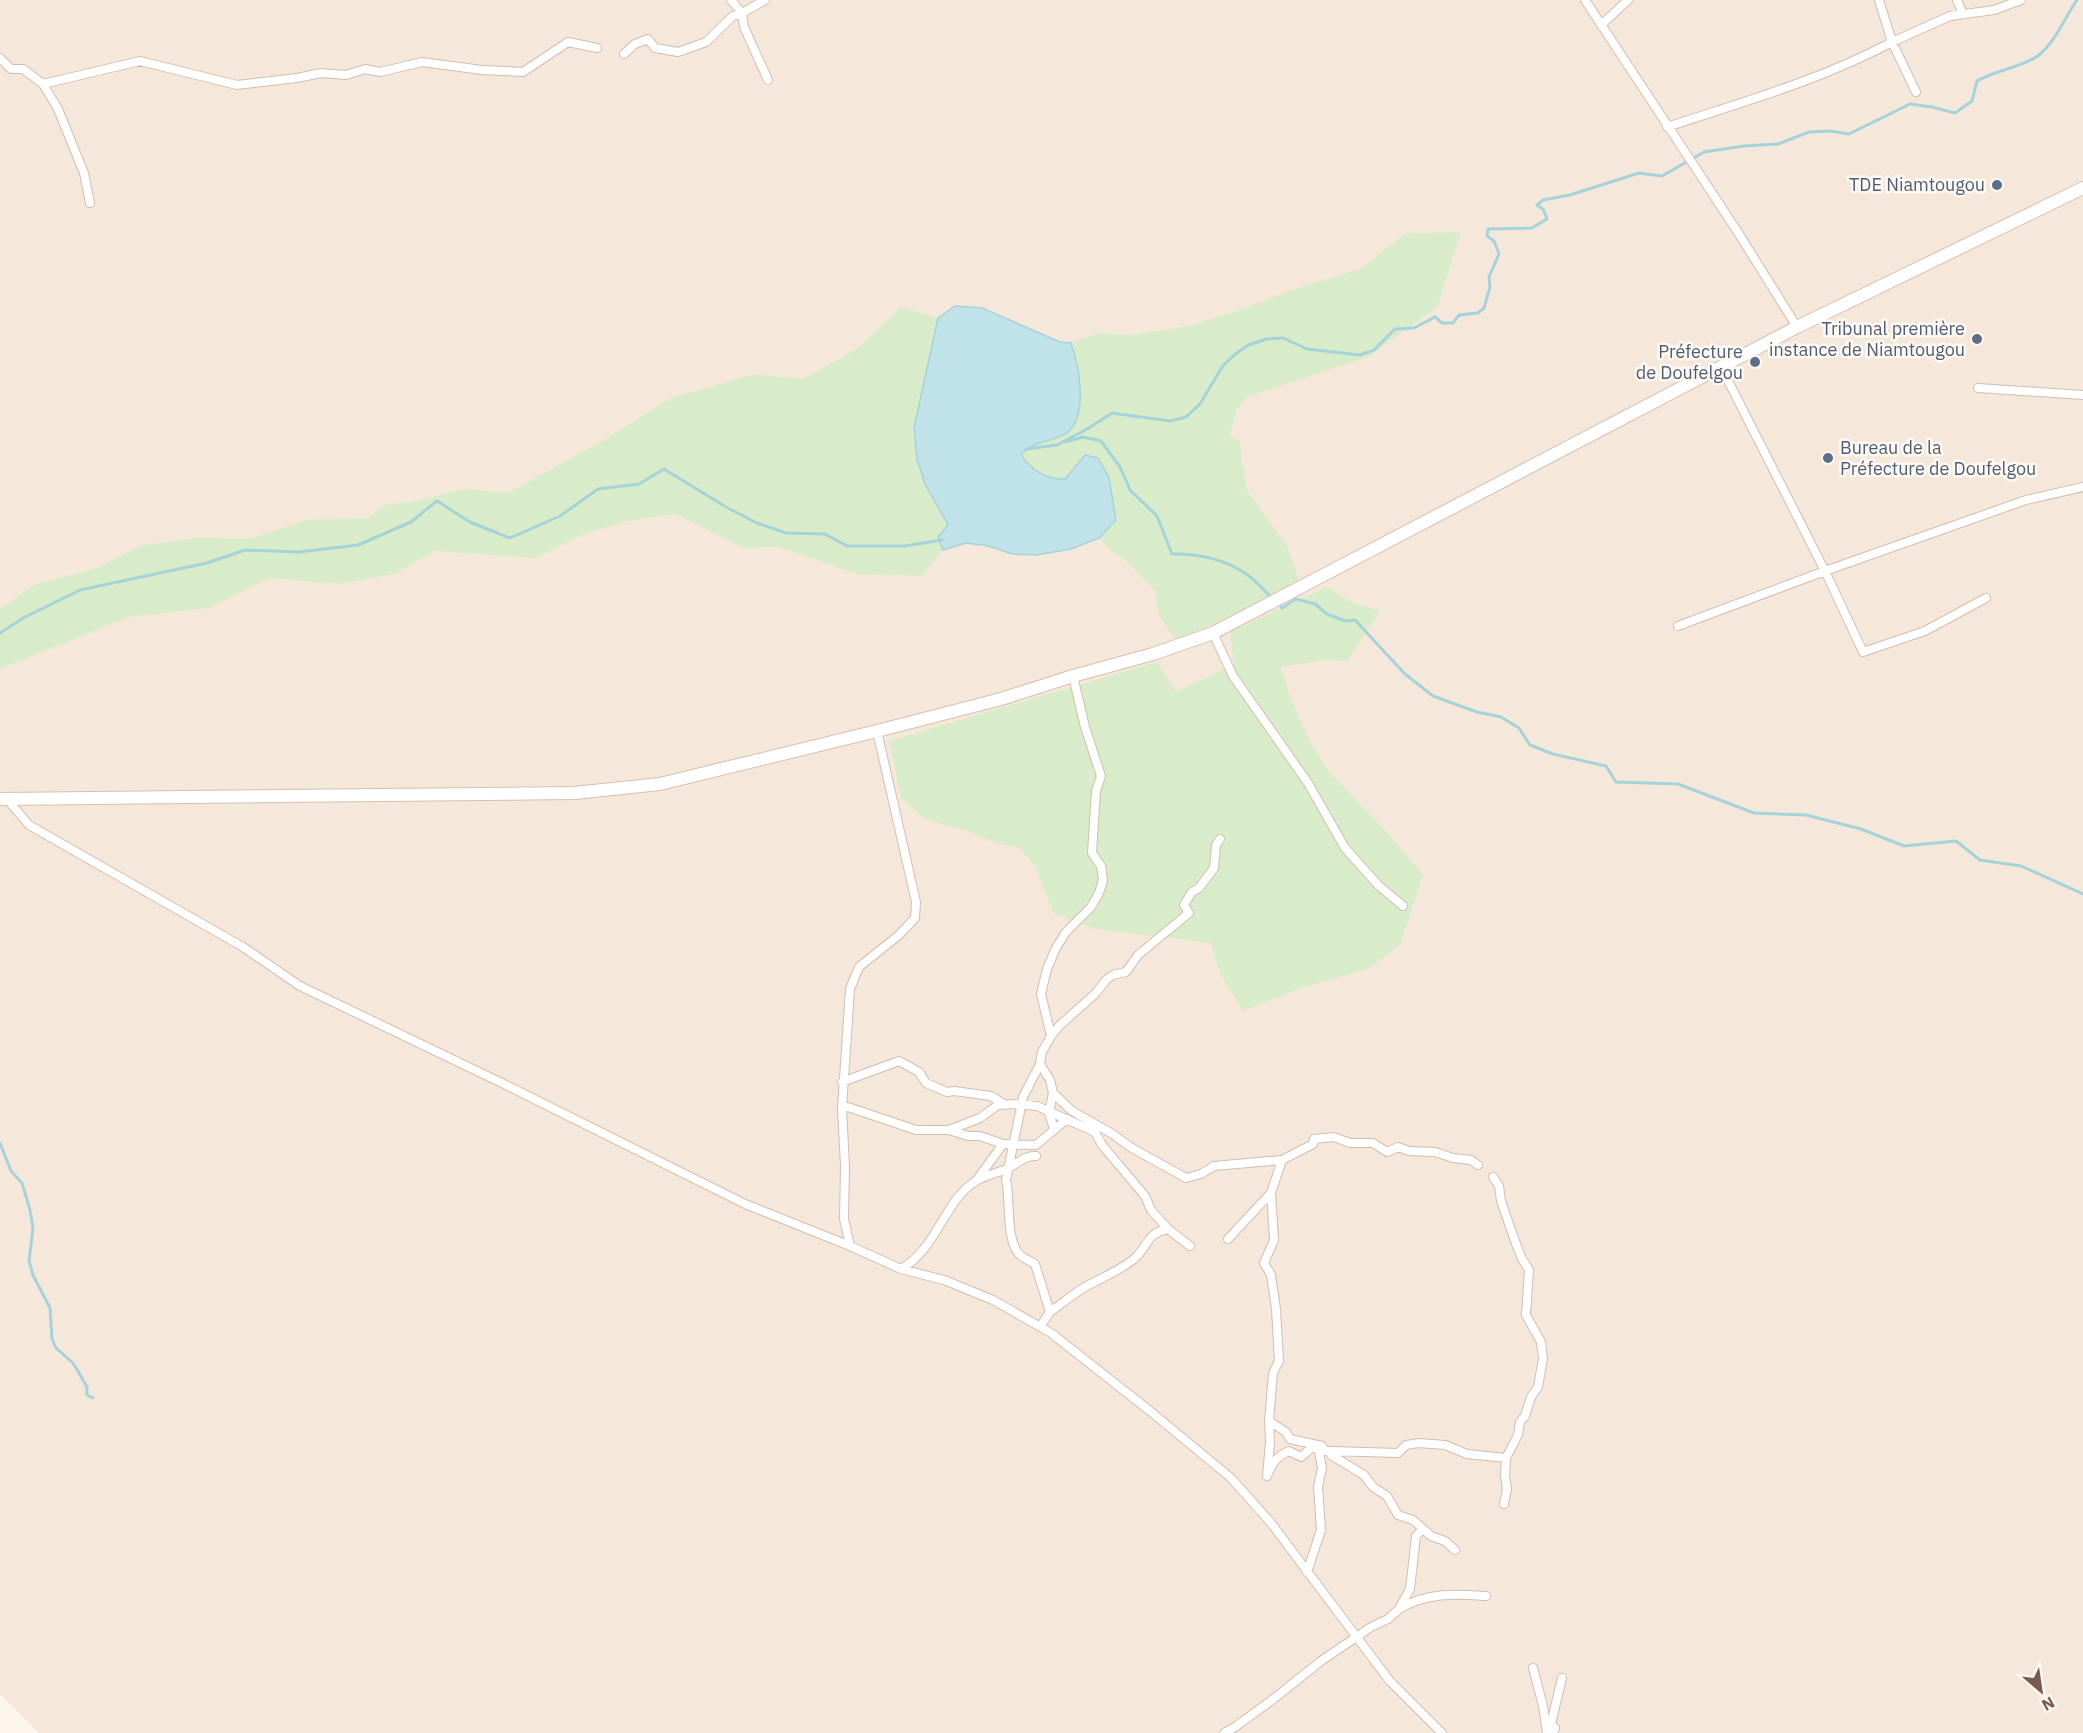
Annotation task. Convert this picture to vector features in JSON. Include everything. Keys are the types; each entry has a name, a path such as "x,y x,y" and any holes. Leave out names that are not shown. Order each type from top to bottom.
{"main road":[{"path":"4,799 574,793 660,784 1001,699 1153,654 1213,633 1797,327 2083,188"}],"street":[{"path":"731,0 742,14 744,27 768,80"},
{"path":"624,54 635,44 648,39 655,48 678,52 706,42 733,16 742,14 765,0"},
{"path":"1585,0 1739,234 1797,327"},
{"path":"1601,26 1628,0"},
{"path":"1879,0 1892,42 1916,92"},
{"path":"1957,0 1963,14"},
{"path":"1667,127 1801,84 1857,61 1892,42 1950,16 1994,10 2021,0"},
{"path":"44,84 140,61 237,84 297,78 321,73 346,75 365,69 380,72 422,62 482,70 523,72 568,42 597,48"},
{"path":"0,58 11,69 23,69 44,84 58,109 84,173 90,203"},
{"path":"1721,368 1863,652 1925,631 1986,598"},
{"path":"1978,388 2083,394"},
{"path":"1678,626 2026,500 2083,487"},
{"path":"1213,633 1233,676 1308,783 1345,848 1378,885 1403,906"},
{"path":"1051,1036 1041,994 1047,969 1066,932 1091,907 1103,880 1101,866 1092,853 1096,790 1101,776 1085,727 1073,676"},
{"path":"850,1246 844,1219 842,1082 850,989 860,967 915,918 916,902 877,731"},
{"path":"4,799 29,825 243,947 300,986 745,1204 901,1269 944,1280 993,1300 1051,1333 1231,1478 1271,1523 1389,1680 1442,1733"},
{"path":"1050,1312 1035,1264 1019,1254 1011,1237 1006,1180 1023,1101 1040,1064 1042,1052 1051,1036 1073,1012 1095,994 1107,979 1126,972 1138,955 1189,913 1184,905 1192,892 1199,888 1214,868 1216,844 1220,839"},
{"path":"842,1082 899,1060 919,1072 926,1083 947,1092 991,1096 1006,1105"},
{"path":"1040,1064 1050,1080 1053,1093 1049,1113 1054,1129"},
{"path":"1053,1093 1072,1111 1186,1178 1201,1174 1214,1166 1282,1160 1313,1144 1314,1139 1334,1137 1350,1143 1373,1143 1387,1152 1398,1147 1409,1151 1435,1152 1453,1158 1471,1160 1478,1165"},
{"path":"949,1130 980,1118 998,1105 1023,1101 1095,1132 1102,1145 1145,1196 1151,1210 1168,1229 1190,1246"},
{"path":"842,1108 848,1107 916,1130 949,1130 968,1136 980,1136 1003,1144 1036,1145 1067,1119"},
{"path":"901,1269 911,1263 930,1242 961,1194 976,1181 1003,1144"},
{"path":"976,1181 1009,1168 1029,1155 1036,1156"},
{"path":"1282,1160 1271,1193 1274,1240 1263,1263 1271,1275 1280,1361 1273,1373 1267,1476 1278,1456 1289,1451 1301,1457 1311,1449 1398,1453 1406,1445 1419,1443 1445,1445 1467,1454 1506,1458"},
{"path":"1493,1177 1499,1186 1501,1201 1515,1241 1529,1270 1526,1314 1541,1342 1543,1358 1538,1388 1531,1397 1525,1416 1520,1422 1518,1435 1506,1458 1507,1489 1504,1504"},
{"path":"1228,1239 1271,1193"},
{"path":"1040,1327 1050,1312 1084,1287 1099,1281 1137,1257 1155,1233 1168,1229"},
{"path":"1269,1421 1286,1432 1290,1439 1326,1449 1331,1455 1364,1475 1373,1487 1387,1496 1398,1515 1413,1520 1431,1536 1444,1541 1455,1550"},
{"path":"1307,1572 1321,1530 1318,1487 1322,1468 1319,1452 1326,1449"},
{"path":"1399,1609 1410,1589 1416,1536 1423,1529"},
{"path":"1224,1733 1245,1720 1356,1637 1388,1619 1413,1600 1449,1593 1486,1596"},
{"path":"1533,1668 1547,1733"},
{"path":"1553,1733 1555,1728 1551,1724 1562,1678"}],"shaded area":[{"path":"0,0 2083,0 2083,1733 39,1733 0,1694"}],"green space":[{"path":"1461,232 1437,307 1368,357 1247,397 1237,409 1229,436 1239,440 1247,491 1287,546 1300,584 1176,641 1159,615 1155,591 1126,561 1099,538 1116,520 1085,456 1065,479 1040,472 1029,465 1021,454 1034,445 1059,436 1079,410 1078,364 1071,343 1098,333 1133,335 1188,326 1360,269 1406,233"},
{"path":"901,307 938,318 921,397 917,459 930,495 948,525 938,537 943,550 922,576 857,574 779,547 743,548 676,514 627,521 584,534 536,558 435,551 394,574 339,584 269,578 209,608 129,617 0,669 0,609 34,585 97,568 142,545 198,538 249,539 306,520 368,518 385,505 410,502 464,489 508,493 602,441 671,398 755,374 804,379 858,348"},
{"path":"1327,587 1353,603 1380,611 1347,661 1325,660 1281,667 1290,697 1311,744 1330,773 1383,828 1423,875 1400,945 1368,969 1301,988 1243,1011 1220,973 1211,943 1095,929 1054,914 1035,866 1019,848 995,843 966,831 925,819 901,798 889,741 1157,662 1176,692 1234,664 1230,632"}],"water":[{"path":"955,306 982,308 1060,342 1071,343 1077,363 1080,387 1076,420 1064,435 1035,445 1021,454 1029,465 1040,473 1058,479 1065,479 1085,455 1098,458 1109,478 1116,520 1099,538 1071,549 1036,555 1012,554 989,546 966,543 943,550 938,537 948,525 925,484 917,459 914,428 938,318"}],"waterway":[{"path":"1026,449 1057,445 1112,413 1170,421 1186,417 1200,404 1222,367 1233,356 1248,345 1267,339 1283,338 1307,349 1360,355 1374,350 1395,329 1414,328 1435,317 1442,323 1453,323 1459,315 1478,313 1484,308 1490,287 1489,277 1499,254 1494,241 1487,236 1488,229 1532,228 1547,219 1543,209 1537,205 1543,200 1570,195 1639,173 1662,176 1704,152 1778,144 1809,132 1830,131 1849,134 1910,104 1955,113 1972,101 1977,81 2026,63 2039,55 2055,36 2077,0"},
{"path":"1065,442 1083,437 1101,441 1120,467 1130,490 1157,516 1172,554 1202,556 1241,570 1273,599"},
{"path":"0,633 25,617 80,590 207,563 245,550 299,552 358,545 411,522 437,501 470,522 510,538 560,516 598,489 639,484 664,469 726,507 757,523 786,533 825,534 847,546 905,546 942,540"},
{"path":"1278,603 1282,608 1296,599 1315,604 1327,614 1345,621 1355,620 1405,674 1433,696 1477,712 1501,717 1519,728 1530,745 1553,754 1606,766 1616,782 1678,784 1754,813 1806,815 1861,829 1904,846 1956,841 1980,860 2021,866 2083,894"},
{"path":"0,1143 11,1171 22,1183 30,1210 33,1228 29,1261 33,1275 50,1308 52,1339 56,1348 73,1363 87,1387 87,1395 93,1398"}],"place":[{"name":"TDE Niamtougou","path":"1997,185"},
{"name":"Tribunal première instance de Niamtougou","path":"1977,339"},
{"name":"Préfecture de Doufelgou","path":"1755,362"},
{"name":"Bureau de la Préfecture de Doufelgou","path":"1828,458"}]}
